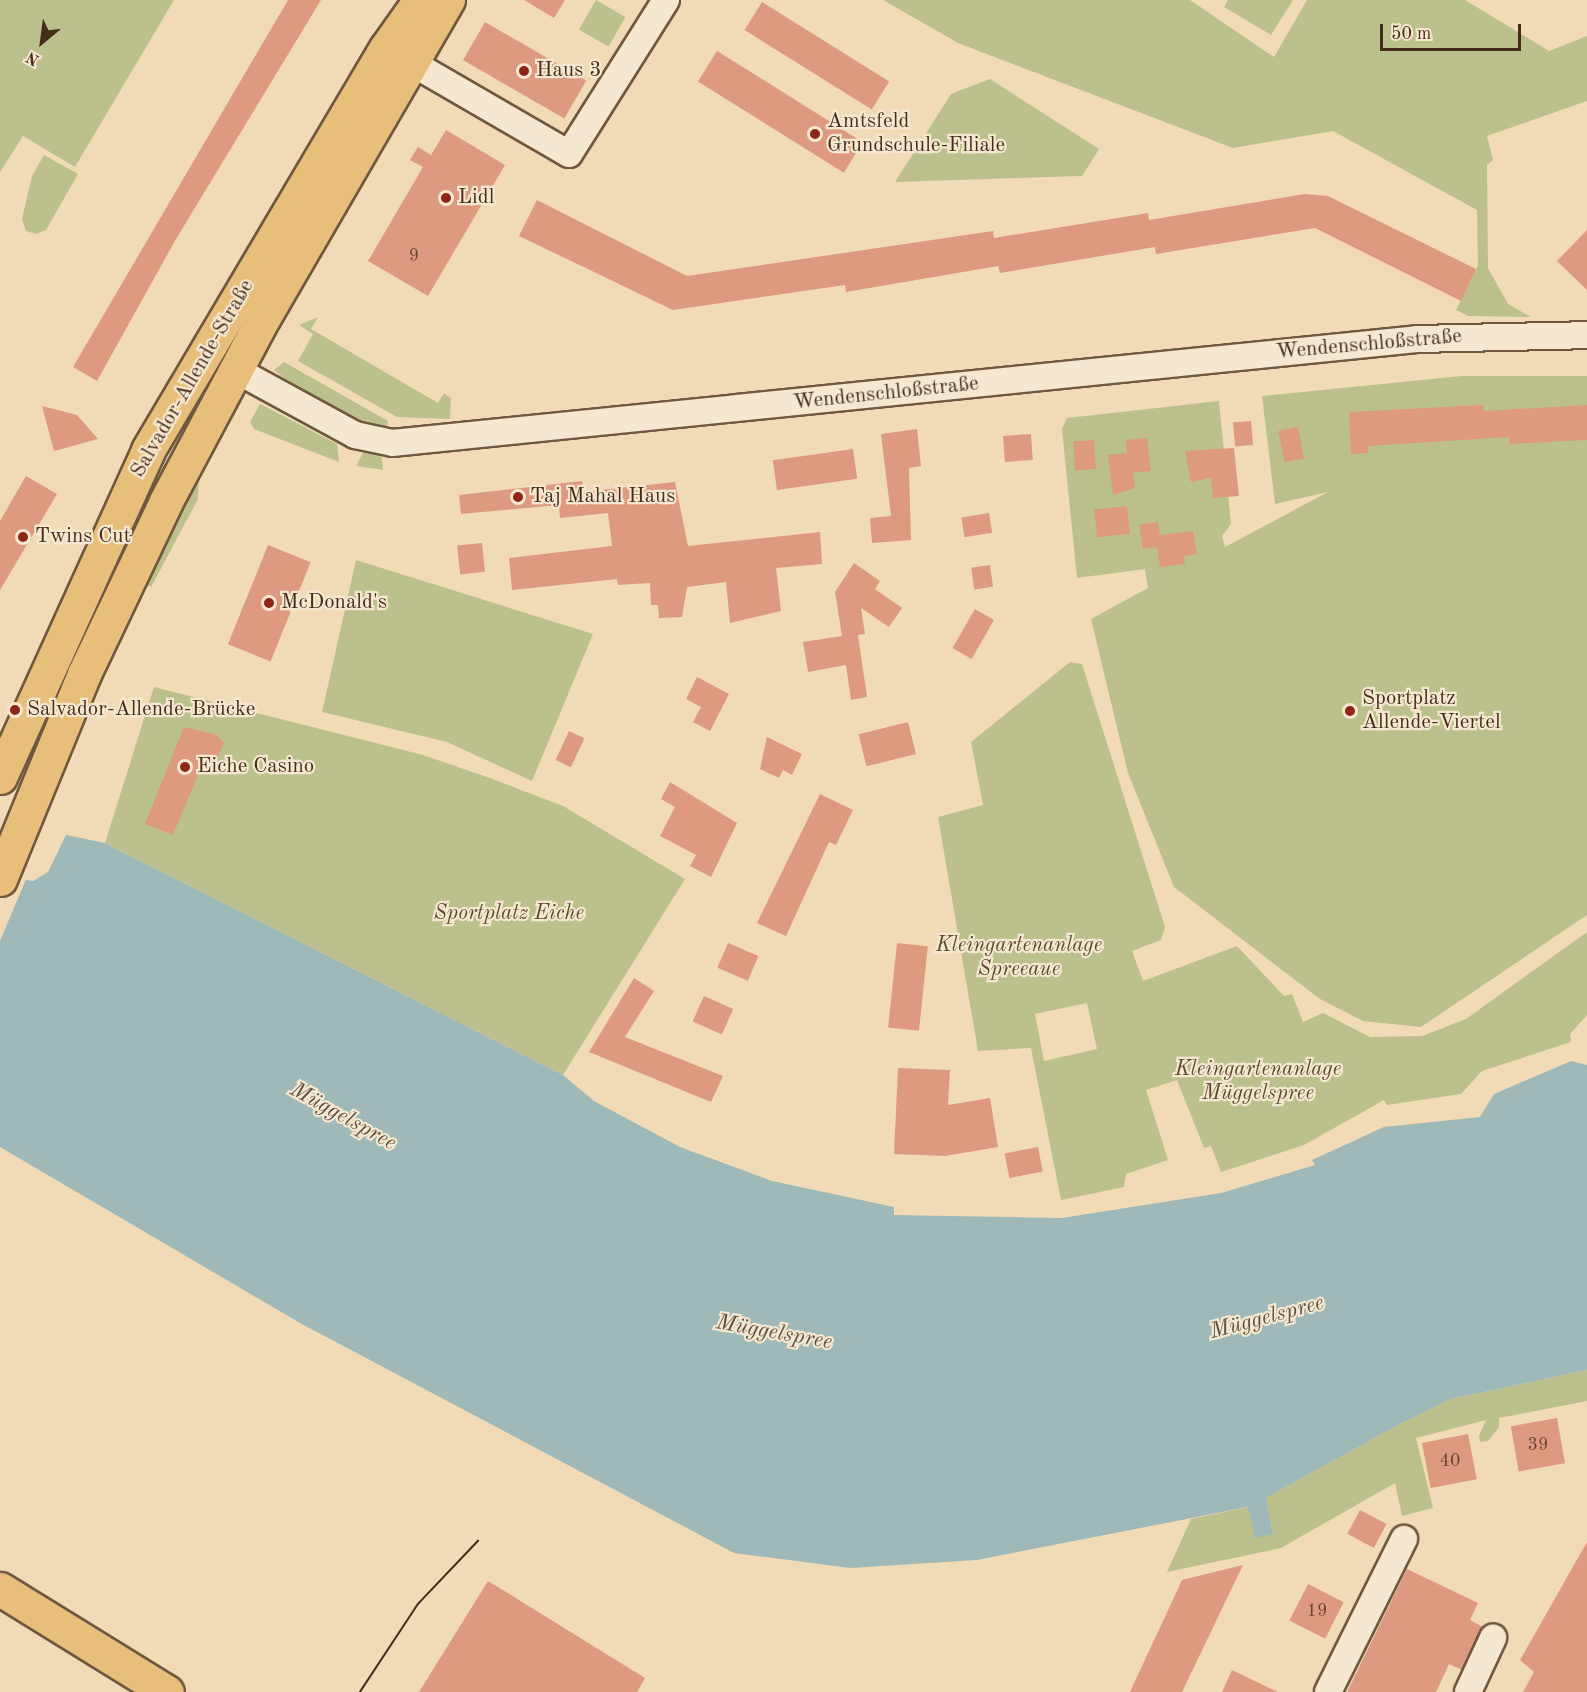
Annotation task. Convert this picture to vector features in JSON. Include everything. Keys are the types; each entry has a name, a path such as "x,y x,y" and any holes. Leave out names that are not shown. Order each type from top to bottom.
{"main road":[{"name":"Salvador-Allende-Straße","path":"0,777 124,498 206,353 386,48 420,0"},
{"name":"Salvador-Allende-Straße","path":"0,879 35,792 132,573 237,370 448,0"},
{"name":"Wendenschloßstraße","path":"206,353 237,370"},
{"path":"0,1589 166,1692"}],"street":[{"path":"412,63 569,154 666,0"},
{"name":"Wendenschloßstraße","path":"237,370 356,435 392,443 1417,339 1587,335"},
{"path":"1328,1692 1404,1539"},
{"path":"1468,1692 1493,1638"}],"green space":[{"path":"0,0 174,0 75,167 23,136 0,172"},
{"path":"596,0 625,17 608,46 579,29"},
{"path":"883,0 1190,0 1274,57 1307,0 1465,0 1549,51 1587,36 1587,101 1487,136 1493,160 1487,165 1488,268 1508,304 1531,317 1468,316 1456,310 1478,265 1477,210 1333,131 1233,148 958,43"},
{"path":"1228,0 1293,0 1271,35 1224,7"},
{"path":"990,79 1099,149 1082,176 895,182 951,94"},
{"path":"44,155 78,174 46,230 36,234 26,231 22,219 32,176"},
{"path":"318,317 311,329 438,403 444,393 451,398 450,419 397,417 298,361 313,334 299,325"},
{"path":"284,362 388,421 386,429 349,416 284,378 274,370"},
{"name":"Sportplatz Allende-Viertel","path":"1462,376 1587,376 1587,915 1421,1027 1363,1021 1320,999 1174,887 1128,773 1091,619 1148,588 1145,569 1077,578 1062,429 1067,418 1219,401 1231,524 1222,536 1225,547 1328,492 1275,504 1262,396"},
{"path":"260,404 337,444 339,462 254,429 250,422"},
{"path":"364,451 381,452 383,470 356,466"},
{"path":"199,470 198,499 151,587 143,583"},
{"path":"356,560 593,634 532,781 447,742 322,712"},
{"name":"Kleingartenanlage Müggelspree","path":"1070,662 1082,664 1165,927 1161,940 1132,951 1143,981 1237,946 1284,996 1292,994 1303,1022 1323,1013 1370,1037 1422,1036 1466,1019 1587,932 1587,1015 1570,1034 1571,1042 1482,1071 1461,1094 1387,1105 1384,1100 1304,1145 1221,1172 1211,1146 1204,1148 1177,1080 1146,1090 1168,1160 1126,1174 1124,1187 1061,1200 1031,1048 978,1051 938,817 983,805 971,742","holes":["1087,1003 1097,1049 1044,1061 1035,1014"]},
{"name":"Sportplatz Eiche","path":"154,687 423,755 487,777 563,806 685,879 563,1075 105,843"},
{"path":"1587,1370 1587,1401 1499,1418 1499,1427 1488,1441 1480,1442 1479,1436 1486,1420 1416,1438 1433,1508 1402,1516 1395,1483 1281,1548 1167,1572 1191,1519 1249,1507 1273,1534 1266,1498 1398,1425 1451,1399"}],"water":[{"name":"Müggelspree","path":"66,835 105,843 563,1075 594,1101 680,1147 772,1181 894,1207 894,1215 1062,1218 1221,1193 1315,1165 1312,1160 1384,1127 1480,1117 1494,1094 1571,1061 1587,1065 1587,1370 1451,1399 1398,1425 1266,1498 1273,1534 1255,1538 1248,1507 977,1560 850,1568 734,1553 300,1323 0,1147 0,886 16,893 22,879 33,881 48,872"}],"pier":[{"path":"20,877 27,877 0,941 0,883 14,889"}],"building":[{"path":"288,0 321,0 176,239 97,381 73,367"},
{"path":"524,0 565,0 554,18"},
{"path":"762,2 889,81 872,109 745,30"},
{"name":"Haus 3","path":"485,22 586,80 564,119 463,60"},
{"path":"717,51 863,142 844,173 698,82"},
{"name":"Lidl","path":"446,130 505,165 428,296 368,261 423,167 410,160 418,147 431,155"},
{"path":"1305,194 1328,196 1476,269 1461,301 1315,228 1156,254 1155,247 1000,273 998,266 846,292 845,285 673,310 519,236 537,200 687,276 993,231 994,238 1148,213 1149,220"},
{"path":"1587,230 1587,290 1557,261"},
{"path":"1483,405 1484,411 1587,405 1587,440 1509,444 1509,437 1368,446 1368,453 1351,454 1349,412"},
{"path":"42,406 77,415 98,439 54,451"},
{"path":"1251,421 1253,445 1235,446 1233,423"},
{"path":"1298,427 1304,458 1284,462 1278,431"},
{"path":"917,429 921,466 909,468 911,540 872,543 870,518 891,516 881,434"},
{"path":"1031,434 1033,460 1005,462 1003,436"},
{"path":"1147,438 1151,471 1133,473 1135,488 1113,495 1108,455 1127,453 1126,440"},
{"path":"1094,440 1096,469 1075,470 1073,441"},
{"path":"1234,448 1239,496 1213,498 1211,478 1191,482 1185,451"},
{"path":"853,449 857,479 777,490 773,460"},
{"path":"26,476 57,494 0,590 0,521"},
{"path":"582,481 584,492 675,482 688,546 820,532 822,564 776,568 781,611 730,623 726,582 687,587 682,617 659,618 658,605 651,605 650,583 618,585 617,579 512,590 509,558 612,546 608,513 560,518 559,505 461,514 459,495"},
{"path":"1127,506 1130,534 1097,537 1094,509"},
{"path":"989,513 992,533 964,537 961,517"},
{"path":"1158,522 1160,535 1193,531 1197,554 1184,556 1185,564 1160,567 1157,547 1143,549 1139,525"},
{"path":"482,543 485,572 460,574 457,546"},
{"name":"McDonald's","path":"268,545 311,562 271,661 228,644"},
{"path":"854,563 880,581 875,589 902,608 889,627 861,608 865,634 858,635 867,697 851,700 846,665 808,672 803,642 842,636 835,592"},
{"path":"990,565 993,587 974,589 971,568"},
{"path":"975,609 994,620 972,659 952,648"},
{"path":"697,677 729,694 710,731 693,722 701,707 686,699"},
{"path":"908,722 916,754 866,766 859,734"},
{"name":"Eiche Casino","path":"184,727 217,735 224,743 212,770 202,765 173,835 145,824"},
{"path":"569,731 584,738 571,767 555,760"},
{"path":"767,737 802,754 792,775 783,770 779,778 760,769"},
{"path":"670,782 737,823 711,877 690,866 696,855 660,836 675,807 661,799"},
{"path":"820,794 853,810 836,845 829,842 786,936 757,923"},
{"path":"728,943 758,956 748,981 717,968"},
{"path":"897,943 928,946 919,1031 888,1028"},
{"path":"634,978 654,991 625,1037 723,1076 711,1102 589,1052"},
{"path":"704,996 733,1009 722,1035 693,1022"},
{"path":"898,1068 950,1070 948,1105 990,1098 998,1147 945,1156 894,1154"},
{"path":"1038,1147 1043,1172 1009,1178 1005,1153"},
{"path":"1557,1418 1565,1463 1519,1471 1511,1426"},
{"path":"1468,1434 1477,1479 1431,1488 1422,1443"},
{"path":"1360,1510 1386,1524 1374,1548 1347,1534"},
{"path":"1587,1542 1587,1692 1523,1692 1534,1672 1520,1660"},
{"path":"1243,1565 1182,1692 1130,1692 1182,1580"},
{"path":"1407,1569 1478,1603 1470,1620 1483,1627 1462,1670 1449,1664 1436,1692 1347,1692"},
{"path":"488,1581 645,1678 637,1692 419,1692"},
{"path":"1308,1584 1344,1602 1325,1639 1289,1621"},
{"path":"1232,1670 1278,1692 1222,1692"}],"tram line":[{"path":"360,1692 418,1604 478,1541"}],"place":[{"name":"Haus 3","path":"524,71"},
{"name":"Amtsfeld Grundschule-Filiale","path":"815,134"},
{"name":"Lidl","path":"446,198"},
{"name":"Taj Mahal Haus","path":"518,497"},
{"name":"Twins Cut","path":"23,537"},
{"name":"McDonald's","path":"269,603"},
{"name":"Salvador-Allende-Brücke","path":"15,710"},
{"name":"Sportplatz Allende-Viertel","path":"1350,711"},
{"name":"Eiche Casino","path":"185,767"}],"park label":[{"name":"Kleingartenanlage Spreeaue","path":"1019,958"}]}
